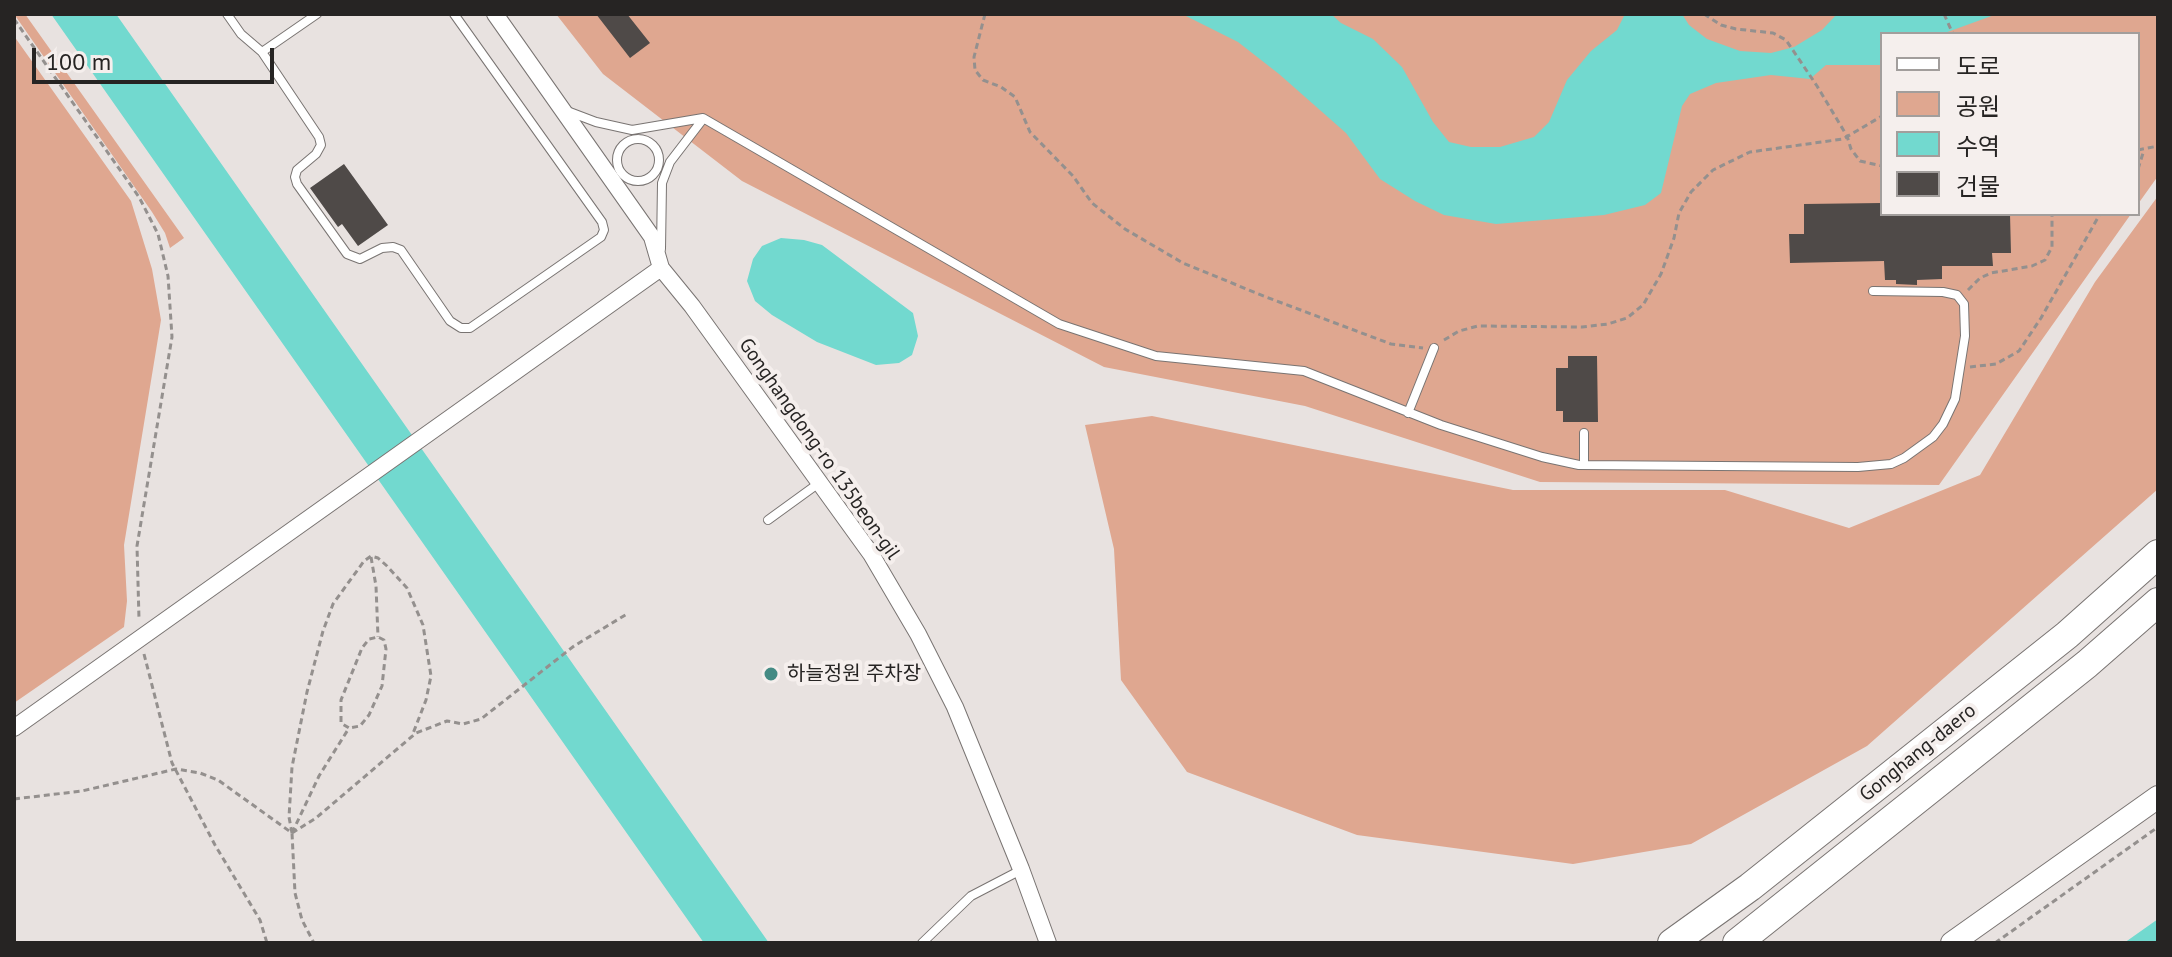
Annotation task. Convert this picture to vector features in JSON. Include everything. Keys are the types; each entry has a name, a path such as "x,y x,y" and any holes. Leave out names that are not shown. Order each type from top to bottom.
{"highway":[{"name":"Gonghang-daero","path":"1672,943 1750,887 2067,635 2158,554"},
{"name":"Gonghang-daero","path":"1737,943 2087,664 2158,602"},
{"path":"1654,943 1750,887"}],"main road":[{"path":"1952,943 2158,797"}],"street":[{"name":"Gonghangdong-ro 135beon-gil","path":"495,14 562,109 616,176 652,237 661,268 871,554 918,634 955,707 1048,943"},
{"path":"14,728 661,268"}],"lane":[{"path":"227,14 241,34 262,52 319,137 321,145 316,154 297,170 295,177 347,254 360,259 382,248 401,250 450,321 461,328 470,328 601,237 604,230 602,222 454,14"},
{"path":"262,52 317,14"},
{"path":"562,109 646,140 657,149 662,183 661,268"},
{"path":"703,118 661,172 640,181 616,176 617,153 632,135 703,118 1059,324 1156,356 1304,371 1408,413 1542,457 1584,465 1828,467 1891,464 1920,448 1943,424 1955,399 1962,368 1964,304 1957,295 1943,292 1873,291"},
{"path":"1408,413 1434,348"},
{"path":"1584,433 1584,465"},
{"path":"768,520 820,482"},
{"path":"922,943 971,896 1021,869"}],"path":[{"path":"985,14 974,57 975,70 983,80 1015,97 1030,132 1073,176 1092,203 1125,229 1183,263 1391,344 1434,348 1459,331 1478,326 1582,327 1627,318 1643,305 1661,274 1679,213 1691,192 1713,170 1750,152 1823,144 1847,136 1880,117"},
{"path":"1704,14 1721,25 1773,33 1786,40 1847,136 1851,149 1860,161 1880,166"},
{"path":"14,19 139,197 158,234 168,276 172,337 137,546 140,639 176,769 215,845 260,920 267,943"},
{"path":"2141,150 2158,146"},
{"path":"1960,300 1980,278 2045,260 2052,247 2052,216"},
{"path":"1962,368 1996,364 2019,351 2099,216"},
{"path":"371,556 377,597 378,637"},
{"path":"371,556 378,558 407,588 423,625 431,676 426,700 412,736"},
{"path":"314,943 302,920 295,893 289,817 292,767 307,692 333,604 371,556"},
{"path":"292,833 316,818 412,736 434,724 447,721 463,724 481,719 574,646 627,614"},
{"path":"378,637 384,640 386,649 382,686 369,715 360,726 349,728 341,723 341,700 362,648 369,639 378,637"},
{"path":"292,833 319,776 349,728"},
{"path":"14,799 82,791 176,769 218,780 292,833"},
{"path":"1995,943 2158,827"}],"green space":[{"path":"14,14 25,14 184,238 170,248 152,212"},
{"path":"556,14 2158,14 2158,176 2140,201 2140,32 1880,32 1880,216 2130,216 1939,485 1540,482 1305,406 1104,367 742,181 603,74"},
{"path":"14,36 131,201 152,269 161,320 124,545 127,601 124,627 14,703"},
{"path":"2158,196 2158,489 1867,746 1691,844 1573,864 1357,835 1187,772 1121,680 1114,549 1085,425 1152,416 1513,490 1725,490 1849,528 1980,475 2095,282"}],"water":[{"path":"51,14 116,14 769,943 704,943"},
{"path":"1182,14 1331,14 1341,23 1373,39 1402,67 1433,122 1449,142 1471,147 1500,147 1534,137 1549,122 1567,80 1591,51 1617,30 1625,14 1682,14 1689,25 1707,39 1740,51 1771,53 1794,47 1822,30 1837,14 1997,14 1948,32 1880,32 1880,65 1826,65 1810,79 1771,75 1716,83 1690,94 1682,106 1661,193 1645,205 1604,215 1496,224 1444,215 1380,179 1346,133 1238,42"},
{"path":"781,238 822,245 913,313 918,336 912,355 899,363 876,365 817,342 755,301 747,281 753,259 762,246"},
{"path":"2158,919 2158,943 2124,943"}],"building":[{"path":"596,14 627,14 650,43 630,58"},
{"path":"344,164 388,225 358,246 342,224 338,227 310,188"},
{"path":"1880,203 1880,216 2010,216 2011,253 1992,253 1993,266 1942,266 1942,279 1917,280 1917,285 1885,280 1884,261 1790,263 1789,234 1804,234 1804,204"},
{"path":"1568,356 1597,356 1598,422 1563,422 1563,411 1556,411 1556,368 1568,368"}],"place":[{"name":"하늘정원 주차장","path":"771,674"}]}
